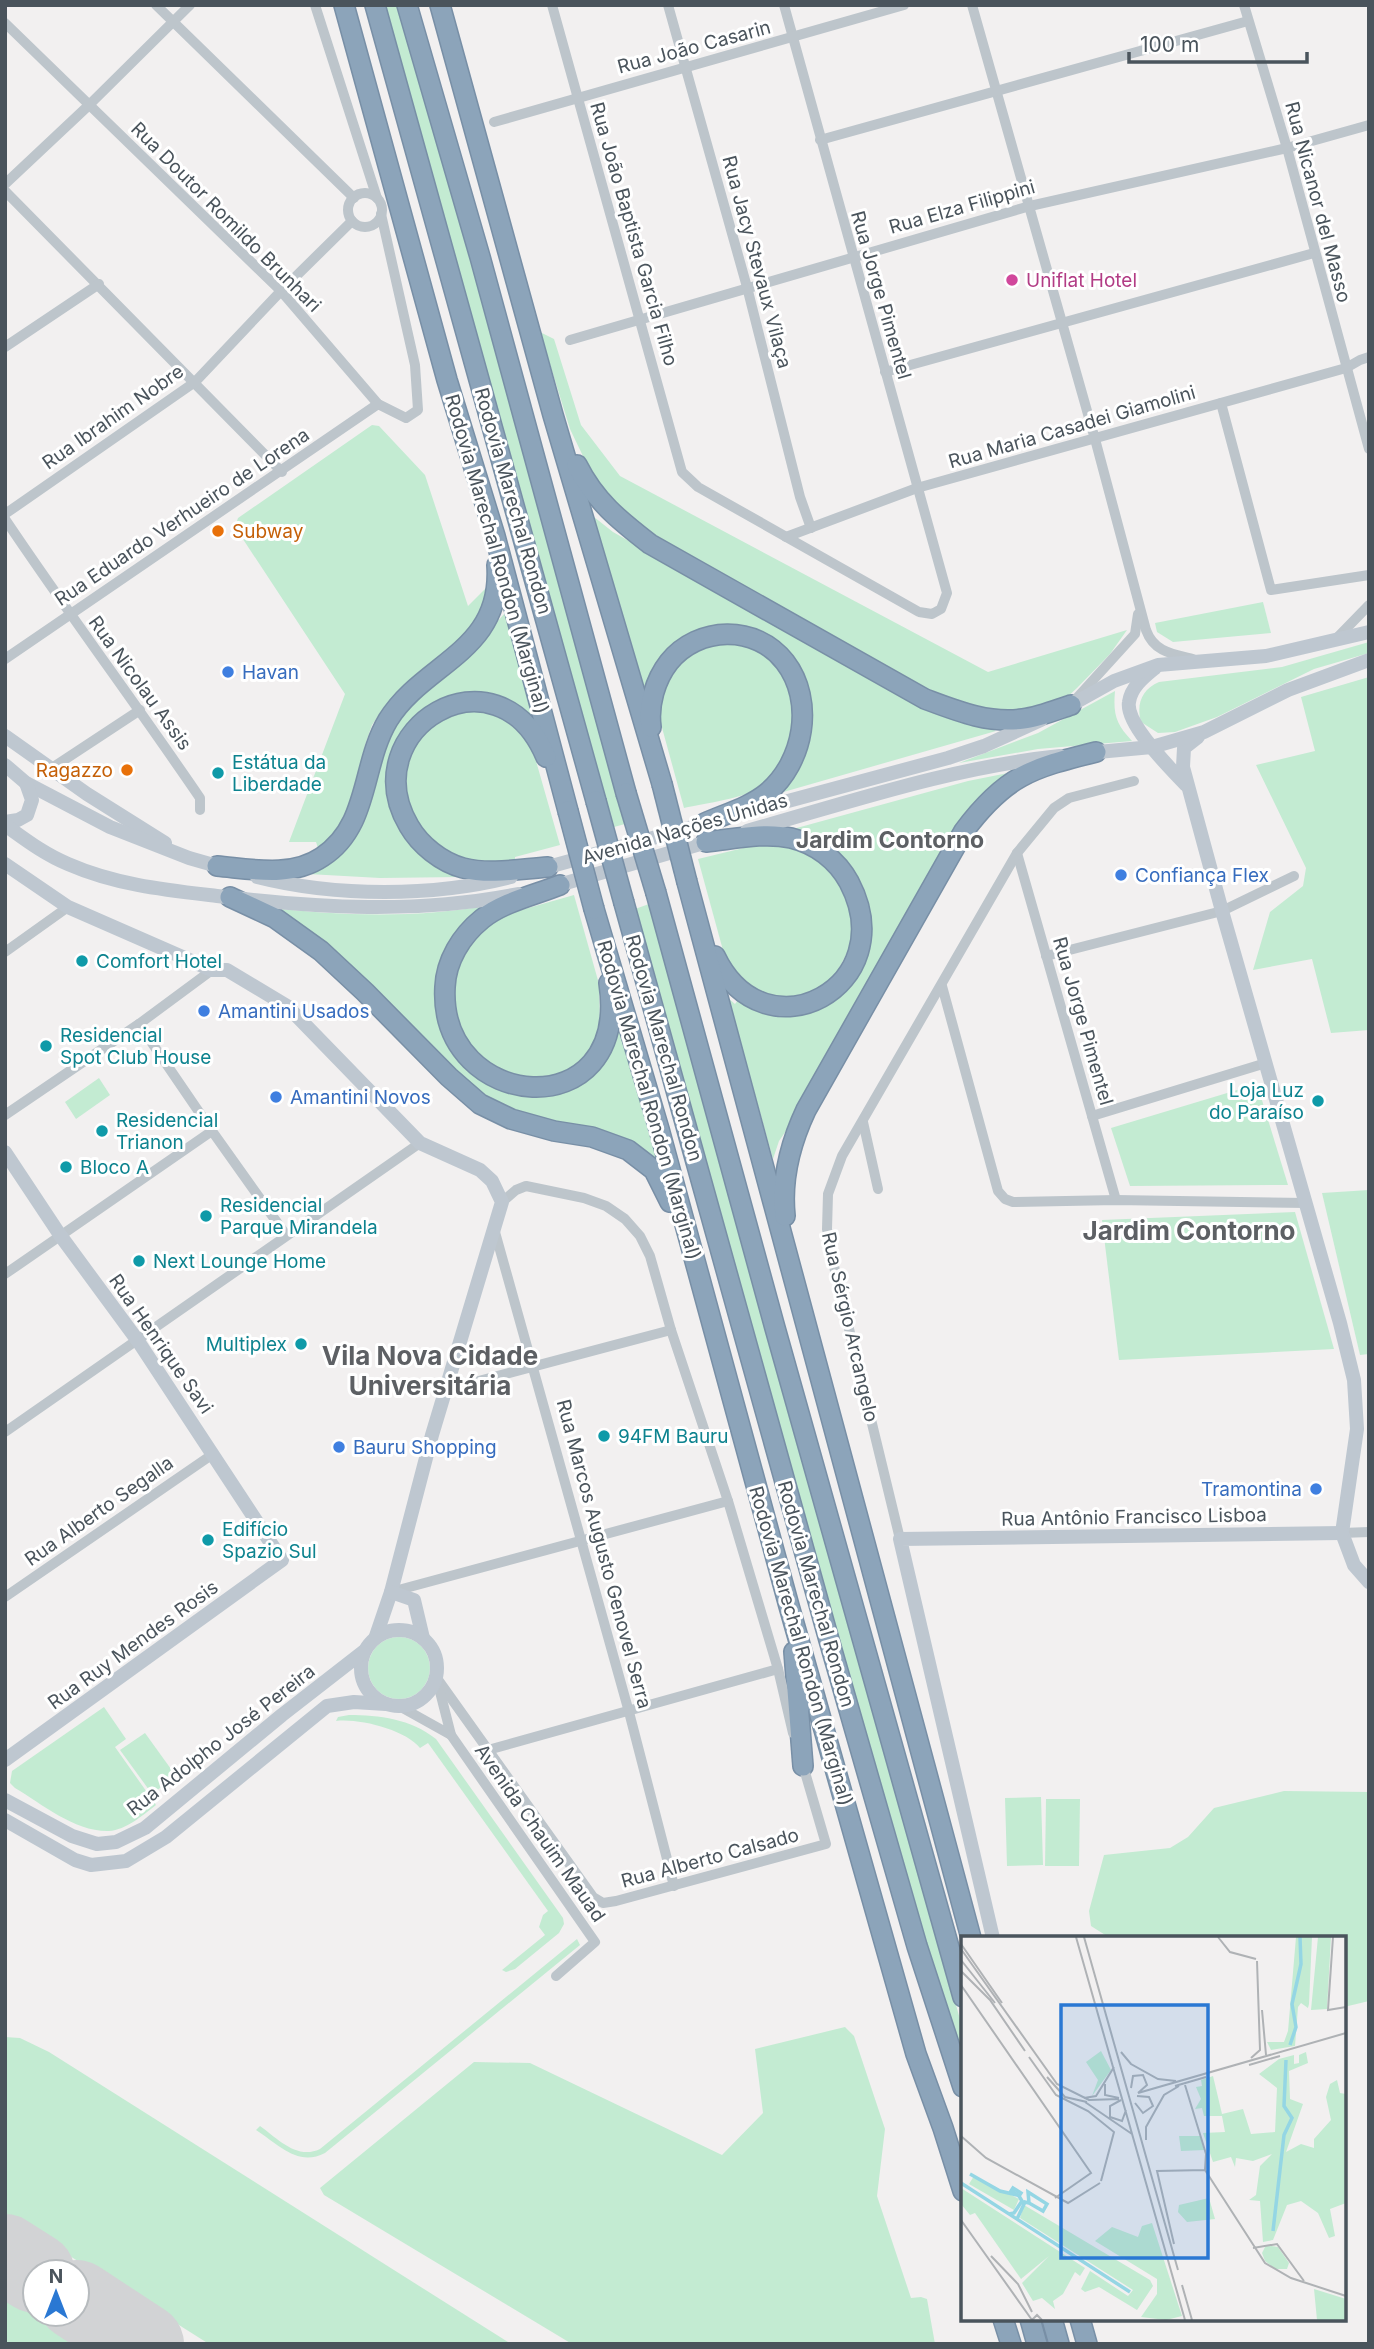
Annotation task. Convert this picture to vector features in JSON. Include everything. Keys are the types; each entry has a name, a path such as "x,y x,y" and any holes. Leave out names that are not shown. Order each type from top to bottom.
{"highway":[{"name":"Rodovia Marechal Rondon (Marginal)","path":"344,5 447,380 495,536 594,909 626,1013 789,1606 916,2054 961,2185"},
{"name":"Rodovia Marechal Rondon","path":"375,5 829,1640 917,1946 961,2081"},
{"name":"Rodovia Marechal Rondon","path":"407,5 480,257 626,793 656,892 961,1990"},
{"path":"440,5 553,415 659,777 970,1936"},
{"path":"553,415 588,486 613,514 630,528 670,556 905,689 936,703 985,718 1025,719 1071,705"},
{"path":"217,866 294,869 322,858 339,842 353,822 388,721 409,695 463,651 483,624 490,610 496,583 495,536"},
{"path":"659,777 650,720 652,700 657,682 675,655 687,645 704,637 733,634 760,641 784,661 798,690 802,719 799,744 791,762 768,792 706,833"},
{"path":"548,867 474,870 450,863 431,851 411,830 401,808 396,783 400,756 411,735 429,717 452,705 465,702 488,703 510,712 527,725 540,744 567,808"},
{"path":"790,1262 784,1191 786,1169 797,1129 964,831 989,800 1020,776 1038,767 1096,752"},
{"path":"694,907 730,982 748,996 770,1005 796,1006 811,1002 833,990 849,973 861,942 862,921 856,895 845,874 826,854 802,841 777,836 706,833"},
{"path":"560,885 483,918 456,950 446,974 445,1004 451,1029 467,1055 495,1077 514,1086 526,1088 558,1084 582,1073 600,1052 610,1017 611,1000 602,937"},
{"path":"230,898 275,918 321,951 480,1104 511,1119 609,1142 644,1160 654,1170 695,1261"},
{"path":"789,1606 803,1766"},
{"path":"1004,2321 1011,2344"},
{"path":"1031,2321 1037,2344"},
{"path":"1053,2321 1059,2344"},
{"path":"1081,2321 1087,2344"}],"street":[{"path":"156,5 356,196"},
{"path":"5,184 190,5"},
{"path":"315,5 366,169 380,203 381,214 376,223 360,227 352,221 347,209 356,196 366,169"},
{"name":"Rua João Baptista Garcia Filho","path":"552,5 682,472 698,487 786,537"},
{"name":"Rua Jacy Stevaux Vilaça","path":"668,5 747,287 800,497 811,528"},
{"name":"Rua Jorge Pimentel","path":"784,5 947,593 941,610 932,614 919,612 786,537"},
{"name":"Rua João Casarin","path":"494,122 904,5"},
{"path":"971,5 1063,323 1148,638 1156,647 1170,654 1202,661"},
{"name":"Rua Nicanor del Masso","path":"1244,5 1287,148 1369,449"},
{"path":"820,140 1248,21"},
{"name":"Rua Doutor Romildo Brunhari","path":"5,23 281,291 378,404 406,418 418,410 415,365 381,214"},
{"name":"Rua Elza Filippini","path":"570,340 1030,206 1287,148 1369,125"},
{"path":"5,191 282,472"},
{"path":"356,196 367,194 377,198"},
{"name":"Rua Ibrahim Nobre","path":"5,516 195,382 352,221"},
{"path":"371,226 386,239"},
{"path":"885,372 1314,253"},
{"path":"5,347 99,284"},
{"name":"Rua Maria Casadei Giamolini","path":"786,537 917,488 1346,368 1369,358"},
{"path":"1221,403 1271,590 1369,575"},
{"name":"Rua Eduardo Verhueiro de Lorena","path":"5,659 378,404"},
{"name":"Rua Nicolau Assis","path":"5,516 69,614 141,710 201,798 201,810"},
{"path":"1071,705 1135,634 1139,604"},
{"path":"1334,642 1369,605"},
{"name":"Avenida Nações Unidas","path":"5,823 43,852 101,877 138,886 230,898 375,909 470,903 560,885 706,833 948,758 1017,733 1114,681 1158,665 1266,656 1369,632"},
{"name":"Avenida Nações Unidas","path":"5,765 26,783 110,827 217,866 264,878 332,889 427,890 489,882 961,771 1014,761 1152,747 1204,732 1288,690 1369,660"},
{"path":"1158,665 1140,681 1128,703 1130,719 1189,788"},
{"path":"52,768 141,710"},
{"path":"1204,732 1185,748 1183,767 1354,1380 1356,1429 1342,1533 1354,1565 1369,1582"},
{"name":"Avenida Nações Unidas","path":"5,736 87,794 190,858"},
{"name":"Rua Sérgio Arcangelo","path":"993,1936 835,1271 827,1228 828,1194 842,1156 1017,853 1055,808 1069,798 1134,782"},
{"path":"5,823 27,815 32,800 26,783"},
{"name":"Rua Jorge Pimentel","path":"1017,853 1116,1200"},
{"path":"5,863 68,907 212,970 227,970 287,1006 420,1143 480,1170 492,1181 502,1202"},
{"path":"1046,957 1222,911 1294,876"},
{"path":"5,952 68,907"},
{"path":"5,1115 139,1024 212,970"},
{"path":"942,986 998,1191 1005,1199 1013,1202 1116,1200 1306,1203"},
{"path":"139,1024 286,1235"},
{"path":"1092,1116 1266,1063"},
{"path":"863,1122 878,1189"},
{"path":"5,1274 212,1132"},
{"path":"5,1432 420,1143"},
{"name":"Rua Henrique Savi","path":"5,1152 60,1235 138,1341 282,1560"},
{"path":"391,1592 414,1600 423,1638 435,1654 437,1665 432,1687 424,1698 412,1704 392,1705 375,1699 361,1678 360,1665 363,1652 376,1636 391,1592 445,1390 502,1202 516,1190 526,1186 584,1198 606,1206 625,1219 640,1236 650,1256 671,1330 728,1501 778,1669 803,1766"},
{"name":"Rua Marcos Augusto Genovel Serra","path":"495,1232 582,1540 674,1886"},
{"path":"445,1390 671,1330"},
{"name":"Rua Alberto Segalla","path":"5,1597 213,1454"},
{"path":"391,1592 728,1501"},
{"name":"Rua Antônio Francisco Lisboa","path":"900,1539 1369,1532"},
{"name":"Rua Ruy Mendes Rosis","path":"5,1760 282,1560"},
{"path":"1346,1580 1354,1565"},
{"path":"376,1636 400,1629 423,1638"},
{"name":"Rua Adolpho José Pereira","path":"5,1800 72,1836 97,1844 116,1842 145,1828 363,1652"},
{"path":"436,1676 488,1750 778,1669"},
{"name":"Avenida Chauim Mauad","path":"436,1676 451,1735 595,1942 556,1976"},
{"name":"Rua Adolpho José Pereira","path":"5,1820 75,1860 91,1865 127,1861 166,1837 327,1706 354,1702 392,1705"},
{"name":"Avenida Chauim Mauad","path":"392,1705 451,1735"},
{"name":"Rua Alberto Calsado","path":"488,1750 593,1897 603,1903 827,1844 803,1766"}],"green space":[{"path":"383,5 399,5 622,803 620,808 625,824 614,827 606,807"},
{"path":"540,332 554,339 581,425 620,476 988,672 1127,630 1110,654 1063,701 1043,708 1003,714 941,700 670,549 622,514 593,477 570,429"},
{"path":"372,425 379,426 425,475 468,606 492,582 488,598 467,636 400,691 384,707 372,725 352,802 339,830 319,851 316,842 289,842 345,694 235,527 238,518"},
{"path":"594,517 613,532 659,558 996,731 780,793 808,745 810,722 805,688 730,626 652,672 643,690"},
{"path":"1263,602 1271,633 1173,642 1157,632 1155,623"},
{"path":"505,613 533,716 497,699 485,697 460,697 434,704 391,796 461,877 380,878 308,874 320,867 397,718 478,643"},
{"path":"727,640 755,647 773,661 784,677 791,695 793,733 788,752 779,769 766,784 749,793 684,808 661,724 659,710 665,682 685,654"},
{"path":"1369,642 1369,653 1314,669 1217,717 1175,732 1158,733 1141,722 1139,709 1142,698 1148,689 1159,682 1282,667"},
{"path":"1369,677 1369,1030 1331,1033 1312,959 1253,970 1270,912 1303,886 1306,868 1256,765 1315,751 1301,697"},
{"path":"1115,691 1117,719 1132,741 1038,749 959,763 1038,733"},
{"path":"484,707 513,727 530,746 560,845 515,857 515,862 487,865 459,860 422,835 404,799 410,746 439,716"},
{"path":"1008,773 982,798 797,1115 779,1141 773,1159 728,998 735,1004 738,1000 759,1011 785,1014 857,974 866,959 870,942 870,923 863,890 855,873 793,829 968,781"},
{"path":"764,843 789,843 825,863 851,899 854,939 831,984 794,1000 764,995 739,979 724,954 698,859"},
{"path":"574,895 599,984 600,1023 595,1047 572,1072 517,1080 489,1066 461,1035 452,996 456,969 478,931 507,914"},
{"path":"497,904 436,987 436,1003 446,1036 535,1094 613,1041 616,1042 619,1025 657,1159 645,1151 532,1118 483,1097 262,907 321,912 409,914"},
{"path":"649,904 961,2023 961,2057 932,1969 872,1762 635,909"},
{"path":"99,1078 110,1095 76,1119 65,1102"},
{"path":"1257,1084 1288,1185 1130,1186 1111,1128"},
{"path":"1369,1190 1369,1354 1360,1355 1322,1193"},
{"path":"1295,1212 1334,1349 1119,1360 1102,1220"},
{"path":"399,1637 411,1639 421,1646 428,1656 428,1680 421,1690 411,1697 399,1699 387,1697 377,1690 370,1680 368,1668 370,1656 377,1646 387,1639"},
{"path":"104,1707 126,1739 115,1747 156,1805 128,1825 109,1831 71,1822 10,1783 12,1771"},
{"path":"372,1716 405,1723 436,1739 563,1918 564,1924 559,1933 515,1969 506,1972 502,1970 545,1935 539,1927 543,1915 548,1911 428,1743 420,1748 404,1736 381,1727 357,1721 336,1721 338,1717"},
{"path":"145,1733 176,1776 152,1794 120,1750"},
{"path":"1284,1791 1369,1792 1369,2001 1346,2007 1346,1936 1107,1936 1091,1926 1089,1911 1104,1855 1170,1848 1188,1837 1214,1808"},
{"path":"1041,1797 1043,1865 1007,1866 1005,1798"},
{"path":"1046,1799 1080,1799 1079,1866 1045,1866"},
{"path":"577,1939 580,1945 325,2153 315,2157 297,2156 256,2130 260,2126 296,2150 312,2152 320,2149"},
{"path":"845,2027 854,2036 885,2129 877,2196 911,2298 927,2299 935,2344 572,2344 324,2195 320,2188 474,2062 530,2063 722,2155 763,2113 755,2049"},
{"path":"5,2037 20,2038 49,2052 511,2344 209,2344 91,2269 91,2258 73,2258 5,2215"},
{"path":"5,2297 21,2307 21,2328 53,2328 78,2344 5,2344"}],"runway":[{"path":"5,2254 21,2264"},
{"path":"91,2309 144,2344"}],"place":[{"name":"Uniflat Hotel","path":"1012,280"},
{"name":"Subway","path":"218,531"},
{"name":"Havan","path":"228,672"},
{"name":"Ragazzo","path":"127,770"},
{"name":"Estátua da Liberdade","path":"218,773"},
{"name":"Confiança Flex","path":"1121,875"},
{"name":"Comfort Hotel","path":"82,961"},
{"name":"Amantini Usados","path":"204,1011"},
{"name":"Residencial Spot Club House","path":"46,1046"},
{"name":"Amantini Novos","path":"276,1097"},
{"name":"Loja Luz do Paraíso","path":"1318,1101"},
{"name":"Residencial Trianon","path":"102,1131"},
{"name":"Bloco A","path":"66,1167"},
{"name":"Residencial Parque Mirandela","path":"206,1216"},
{"name":"Next Lounge Home","path":"139,1261"},
{"name":"Multiplex","path":"301,1344"},
{"name":"94FM Bauru","path":"604,1436"},
{"name":"Bauru Shopping","path":"339,1447"},
{"name":"Tramontina","path":"1316,1489"},
{"name":"Edifício Spazio Sul","path":"208,1540"}],"district":[{"name":"Jardim Contorno","path":"890,840"},
{"name":"Jardim Contorno","path":"1189,1230"},
{"name":"Vila Nova Cidade Universitária","path":"430,1370"}]}
